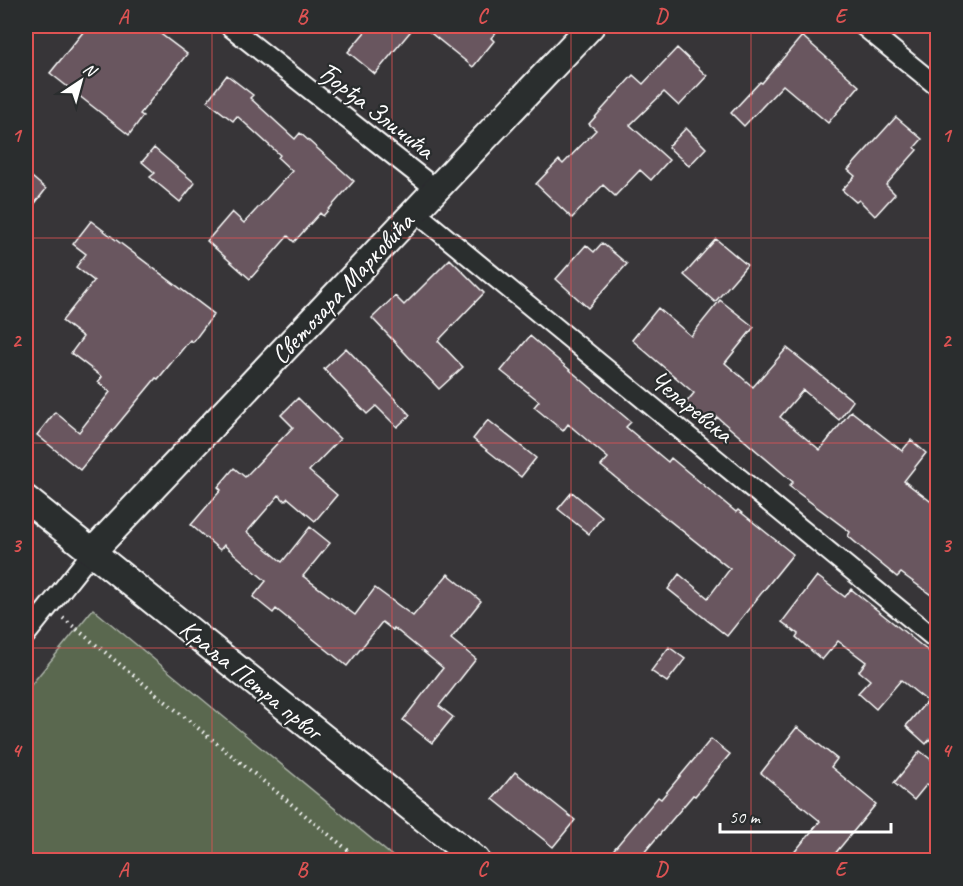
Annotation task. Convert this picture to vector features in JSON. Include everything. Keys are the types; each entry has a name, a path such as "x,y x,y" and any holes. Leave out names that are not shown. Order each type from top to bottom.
{"street":[{"name":"Ђорђа Зличића","path":"229,26 436,189"},
{"name":"Светозара Марковића","path":"93,552 591,26"},
{"path":"863,26 938,87"},
{"name":"Челаревска","path":"414,212 938,641"},
{"name":"Краља Петра првог","path":"26,499 476,861"},
{"path":"26,635 93,552"}],"path":[{"path":"48,606 360,861"}],"green space":[{"path":"93,609 397,860 26,860 26,691"}],"building":[{"path":"88,26 150,26 187,54 140,114 143,116 129,135 50,73"},
{"path":"370,26 415,26 375,74 348,52"},
{"path":"422,26 502,26 491,38 494,41 473,67"},
{"path":"802,36 859,86 828,123 783,85 744,126 731,113 760,82 762,83"},
{"path":"677,48 707,76 679,106 664,92 630,125 669,160 651,180 640,170 615,196 603,185 572,218 536,184 559,160 563,164 596,130 589,124 633,75 643,84"},
{"path":"227,75 253,95 250,98 295,139 300,133 354,181 323,216 320,213 294,242 288,236 250,279 207,241 232,212 244,223 292,171 278,158 280,155 237,116 233,121 207,101"},
{"path":"896,117 922,139 915,147 917,150 886,185 895,194 875,216 859,200 856,202 842,190 855,176 848,170"},
{"path":"686,128 706,148 689,166 668,147"},
{"path":"154,148 195,183 180,202 150,177 155,173 142,162"},
{"path":"26,172 46,189 26,215"},
{"path":"91,221 214,314 193,342 190,340 158,379 156,378 80,470 37,435 55,412 79,432 110,392 98,382 102,377 71,353 83,337 62,321 94,281 76,267 86,254 73,244"},
{"path":"716,239 747,265 715,302 684,275"},
{"path":"602,243 627,264 588,308 556,279 586,245 594,252"},
{"path":"450,259 484,293 438,341 463,367 439,389 372,318 395,296 404,305"},
{"path":"720,300 754,327 725,363 753,387 787,348 853,401 839,420 803,390 780,417 820,450 851,411 902,451 911,440 926,453 904,481 938,507 938,600 901,573 897,577 870,555 848,536 850,532 789,486 793,482 717,417 711,425 685,404 694,393 632,340 658,308 691,336"},
{"path":"530,336 631,422 626,427 668,462 671,458 736,512 738,510 793,554 727,636 668,589 679,574 708,598 730,569 601,466 608,458 568,424 563,431 534,407 539,401 501,371"},
{"path":"346,348 410,415 397,427 376,406 367,414 324,369"},
{"path":"298,398 340,439 309,471 337,495 315,521 288,498 285,501 279,495 247,532 282,562 310,527 330,543 303,576 355,615 375,588 413,616 448,574 481,601 451,639 476,659 439,706 453,717 432,743 403,720 443,668 394,628 393,630 382,622 347,666 276,609 273,613 253,597 266,581 224,545 220,550 191,525 221,490 218,487 234,468 245,477 293,427 281,415"},
{"path":"488,420 536,458 521,477 473,439"},
{"path":"572,492 602,517 589,534 558,509"},
{"path":"817,576 845,597 851,589 938,659 938,730 926,744 906,726 927,701 901,680 876,709 858,693 870,680 859,671 866,662 838,641 822,660 796,637 798,634 782,622"},
{"path":"669,647 685,659 667,682 651,671"},
{"path":"797,727 837,759 831,767 876,804 829,861 787,861 820,821 761,773"},
{"path":"711,739 730,754 695,796 693,795 637,861 604,861 658,797 661,799"},
{"path":"920,751 938,765 938,792 927,784 914,800 894,783"},
{"path":"515,772 575,820 553,847 493,799"}]}
